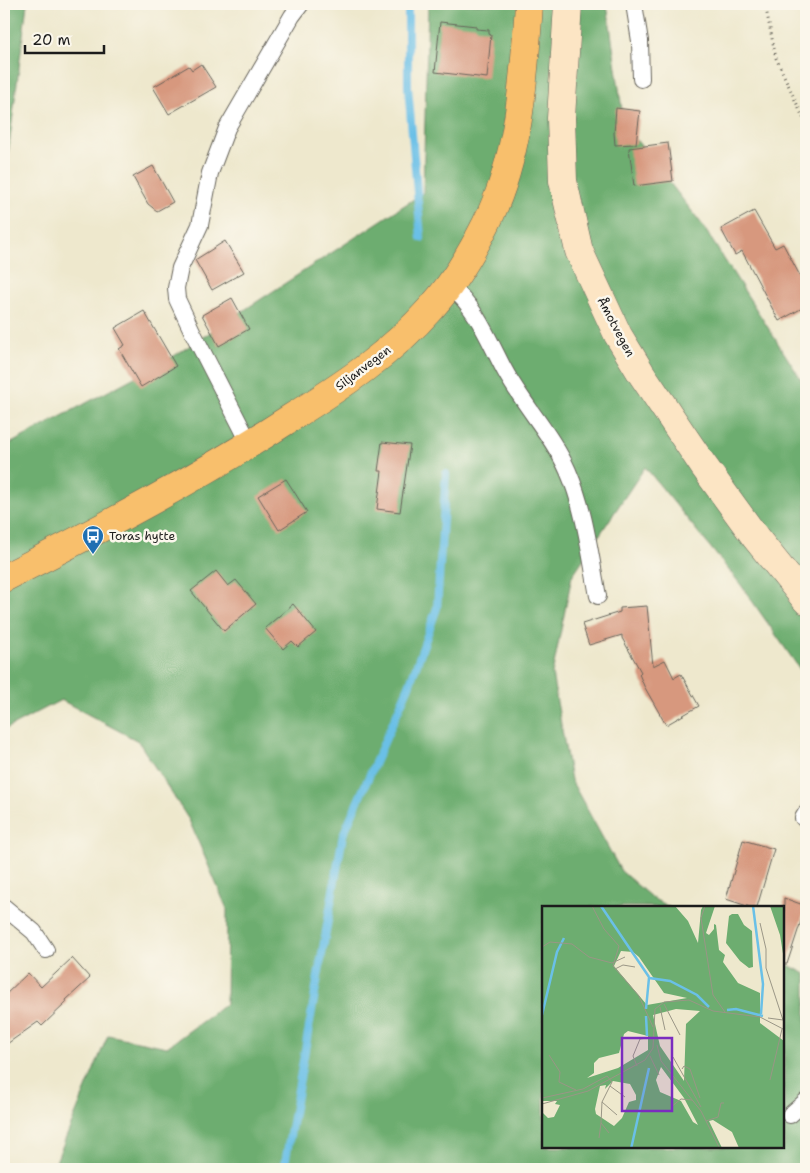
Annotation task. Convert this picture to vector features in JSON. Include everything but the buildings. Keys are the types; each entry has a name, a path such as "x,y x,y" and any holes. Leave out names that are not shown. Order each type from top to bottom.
{"main road":[{"name":"Siljanvegen","path":"4,578 154,500 250,444 343,384 407,333 430,309 450,286 486,224 499,193 511,155 524,78 528,4"},
{"name":"Åmotvegen","path":"568,4 561,118 563,181 580,250 618,334 641,374 756,538 806,600"}],"lane":[{"path":"250,444 193,333 178,299 176,288 180,268 200,225 210,173 227,128 292,16 301,4"},
{"path":"634,4 640,41 641,80"},
{"path":"450,286 460,294 476,316 506,374 568,470 581,509 598,596"},
{"path":"4,907 34,932 46,950"},
{"path":"790,1116 806,1101"}],"path":[{"path":"765,4 776,58 806,124"}],"green space":[{"path":"4,4 27,4 6,170 4,173"},
{"path":"428,4 607,4 624,124 701,223 806,387 806,678 741,585 645,467 572,576 552,674 571,780 621,871 652,898 667,906 542,906 542,1148 785,1148 785,964 806,974 806,1169 53,1169 108,1035 167,1047 226,1004 227,909 189,820 138,741 61,700 4,730 4,447 174,356 423,193"}],"waterway":[{"path":"408,4 408,87 421,238"},
{"path":"284,1169 343,835 409,686 437,608 446,474"}],"place":[{"name":"Toras hytte","path":"93,555"}]}
